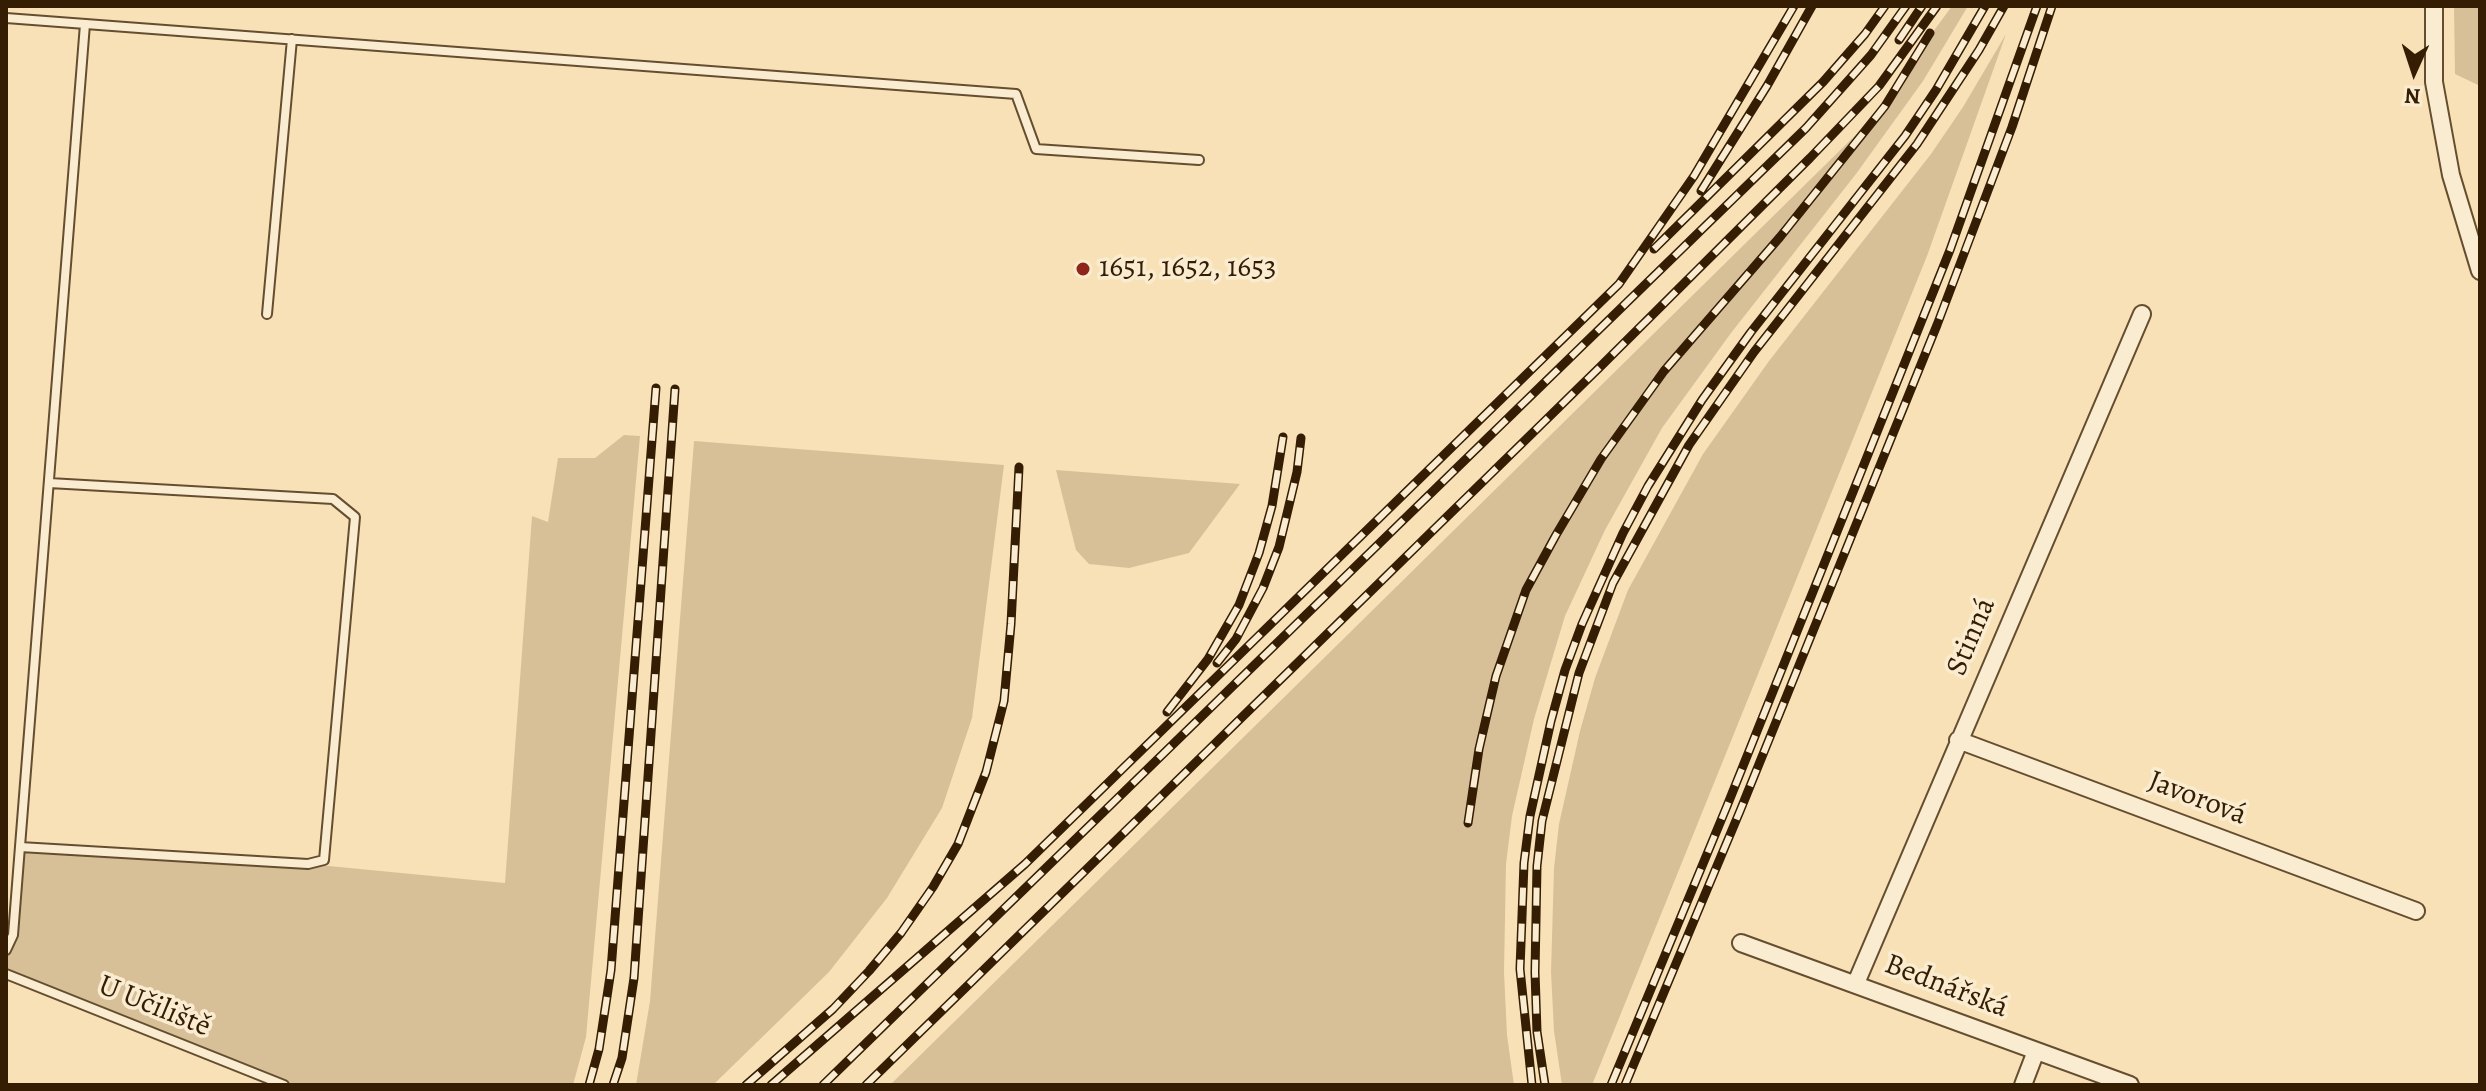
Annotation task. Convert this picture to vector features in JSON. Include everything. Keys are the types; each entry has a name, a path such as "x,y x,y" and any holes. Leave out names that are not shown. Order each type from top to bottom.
{"street":[{"path":"2434,6 2434,82 2451,175 2480,271"},
{"name":"Stinná","path":"1856,983 2142,314"},
{"name":"Javorová","path":"1958,740 2416,911"},
{"name":"Bednářská","path":"1741,943 2130,1085"},
{"path":"2023,1085 2036,1051"}],"lane":[{"path":"6,18 1016,94 1036,149 1199,160"},
{"path":"6,950 13,935 85,24"},
{"path":"267,314 292,39"},
{"path":"20,847 308,864 324,860 355,517 333,499 49,483"},
{"name":"U Učiliště","path":"6,974 284,1085"}],"shaded area":[{"path":"1952,6 1968,6 1923,81 1662,428 1605,530 1565,616 1534,719 1512,816 1506,864 1504,972 1507,1035 1514,1085 890,1085 1885,106"},
{"path":"2454,6 2480,6 2480,86 2455,74"},
{"path":"2006,34 1927,256 1592,1085 1562,1085 1554,1031 1551,972 1554,868 1559,824 1595,678 1628,590 1703,454 1769,361 1931,154"},
{"path":"624,435 640,436 586,1037 573,1085 284,1085 6,974 6,950 13,935 20,847 308,864 505,883 532,516 548,522 558,458 595,458"},
{"path":"694,441 1004,465 972,718 942,808 887,898 829,972 713,1085 636,1085 650,1001"},
{"path":"1056,470 1240,484 1189,553 1129,568 1089,564 1076,550"}],"railway":[{"path":"771,1085 1025,864 1619,284 1694,176 1794,6"},
{"path":"1701,191 1767,86 1812,6"},
{"path":"1654,249 1823,82 1885,6"},
{"path":"823,1085 1806,128 1871,55 1906,6"},
{"path":"1899,40 1922,6"},
{"path":"866,1085 1810,158 1879,86 1937,6"},
{"path":"1532,1085 1520,969 1524,863 1530,816 1551,721 1582,624 1648,486 1702,400 1751,332 1905,136 1985,6"},
{"path":"1545,1085 1537,1032 1535,972 1537,866 1542,821 1579,673 1613,583 1689,445 1754,352 1917,144 2004,6"},
{"path":"1611,1085 1727,806 1950,250 2037,6"},
{"path":"1625,1085 1937,325 2012,127 2052,6"},
{"path":"1468,823 1479,749 1496,676 1526,590 1556,535 1601,459 1664,371 1780,237 1885,106 1930,33"},
{"path":"589,1085 599,1049 611,970 656,388"},
{"path":"613,1085 622,1058 634,978 675,389"},
{"path":"1167,712 1208,659 1239,605 1259,553 1272,506 1283,437"},
{"path":"1217,663 1236,639 1263,588 1279,547 1297,472 1301,438"},
{"path":"746,1085 833,1009 869,971 901,933 958,844 986,772 1004,701 1019,467"}],"place":[{"name":"1651, 1652, 1653","path":"1083,269"}]}
